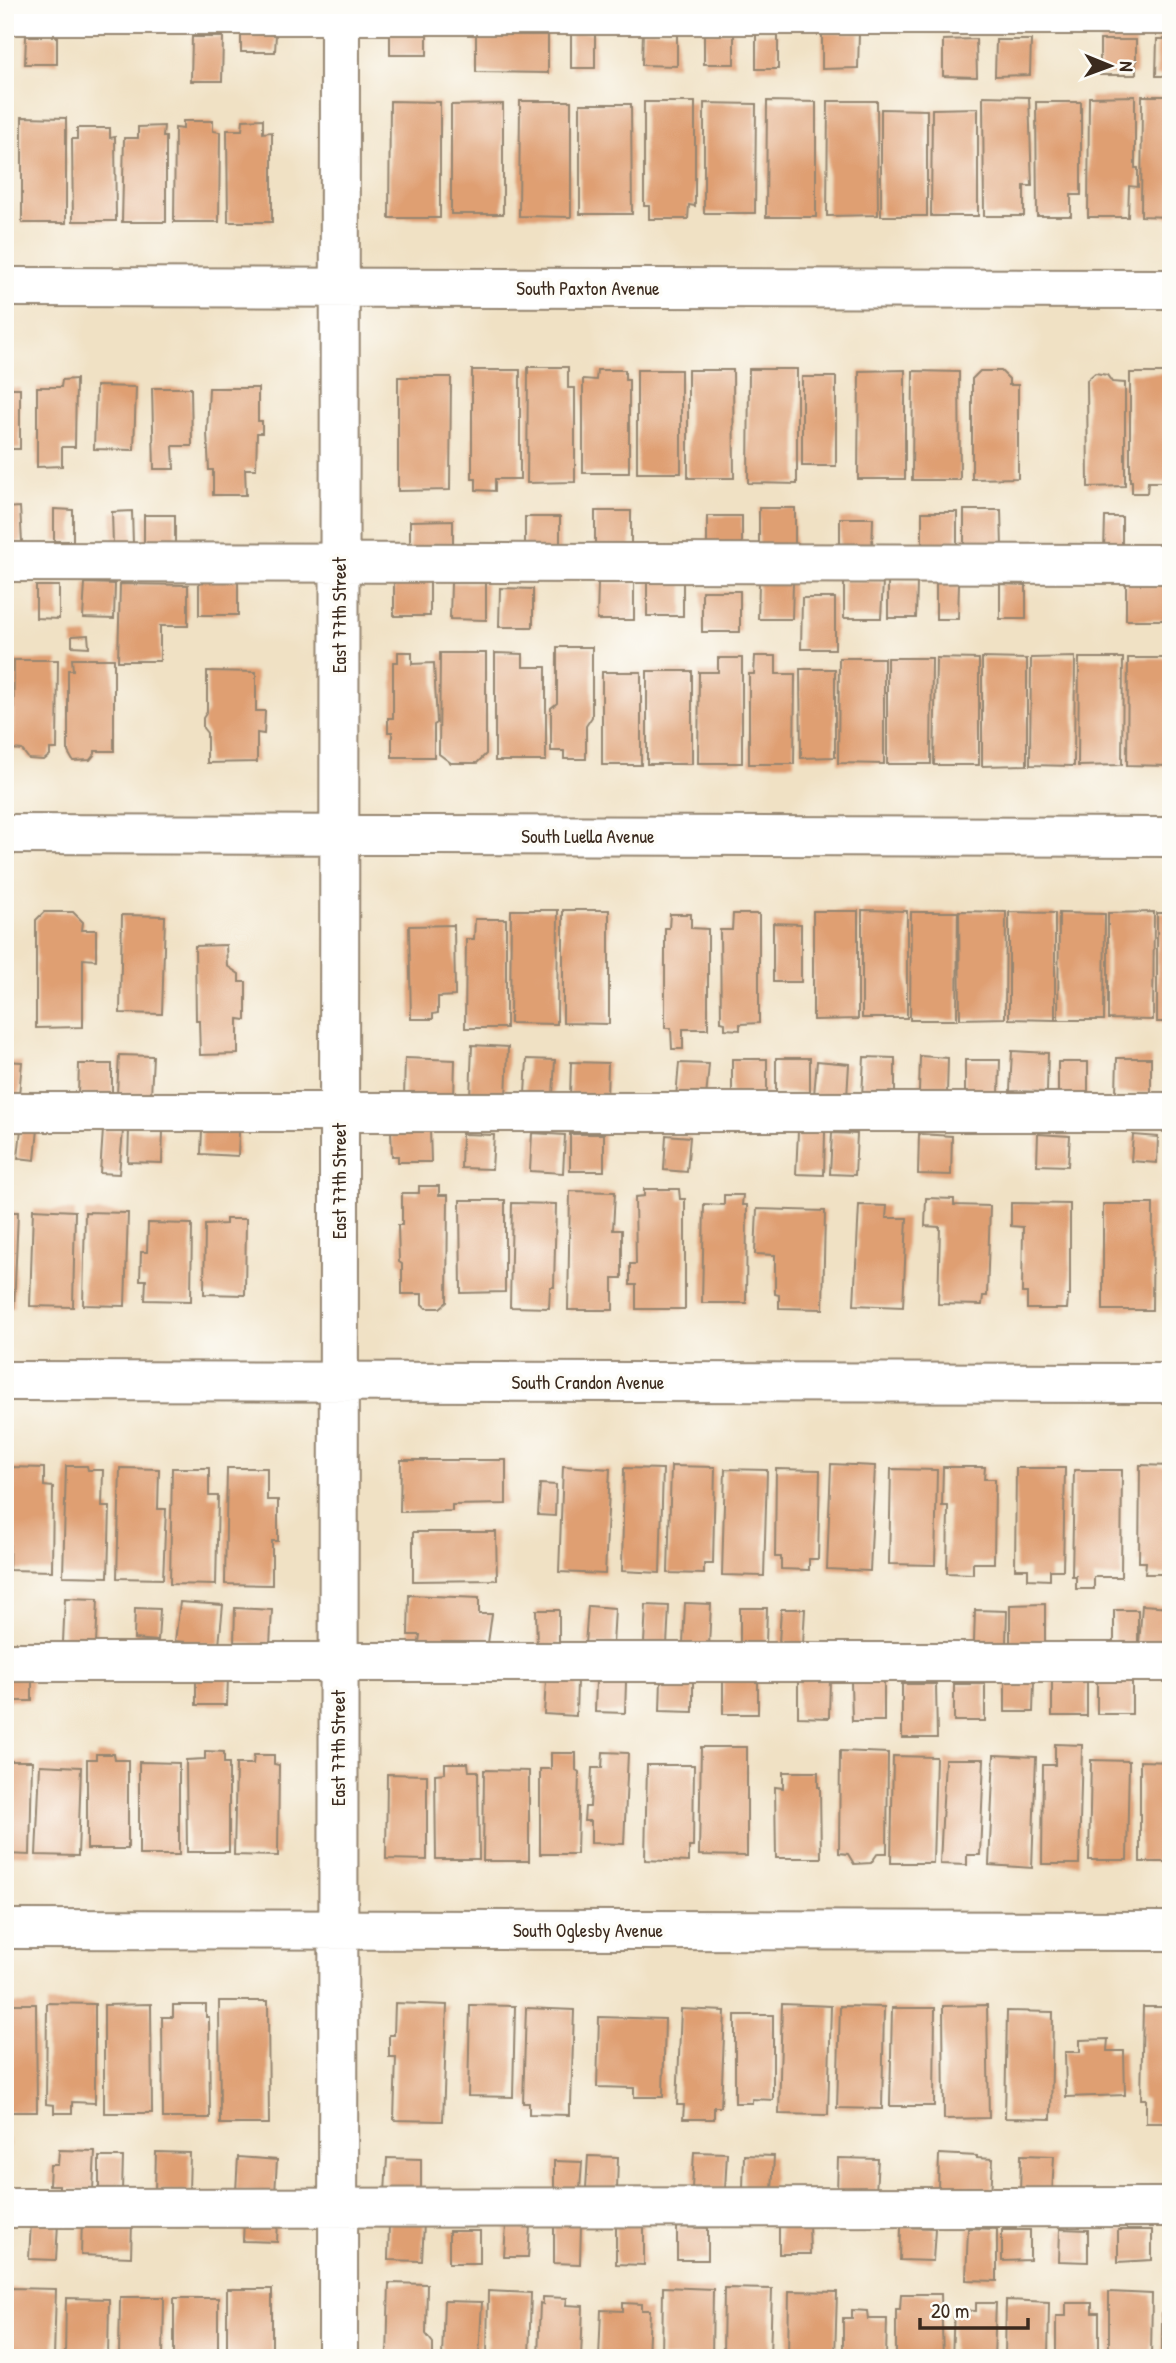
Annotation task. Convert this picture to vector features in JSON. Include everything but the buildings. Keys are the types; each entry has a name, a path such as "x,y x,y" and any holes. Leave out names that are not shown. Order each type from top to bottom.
{"street":[{"path":"5,15 340,10 1171,15"},
{"name":"East 77th Street","path":"338,2358 340,10"},
{"name":"South Paxton Avenue","path":"5,287 1171,289"},
{"path":"5,562 1171,564"},
{"name":"South Luella Avenue","path":"5,834 1171,838"},
{"path":"5,1112 1171,1112"},
{"name":"South Crandon Avenue","path":"5,1381 1171,1383"},
{"path":"5,1662 1171,1662"},
{"name":"South Oglesby Avenue","path":"5,1929 1171,1931"},
{"path":"5,2208 1171,2207"}]}
